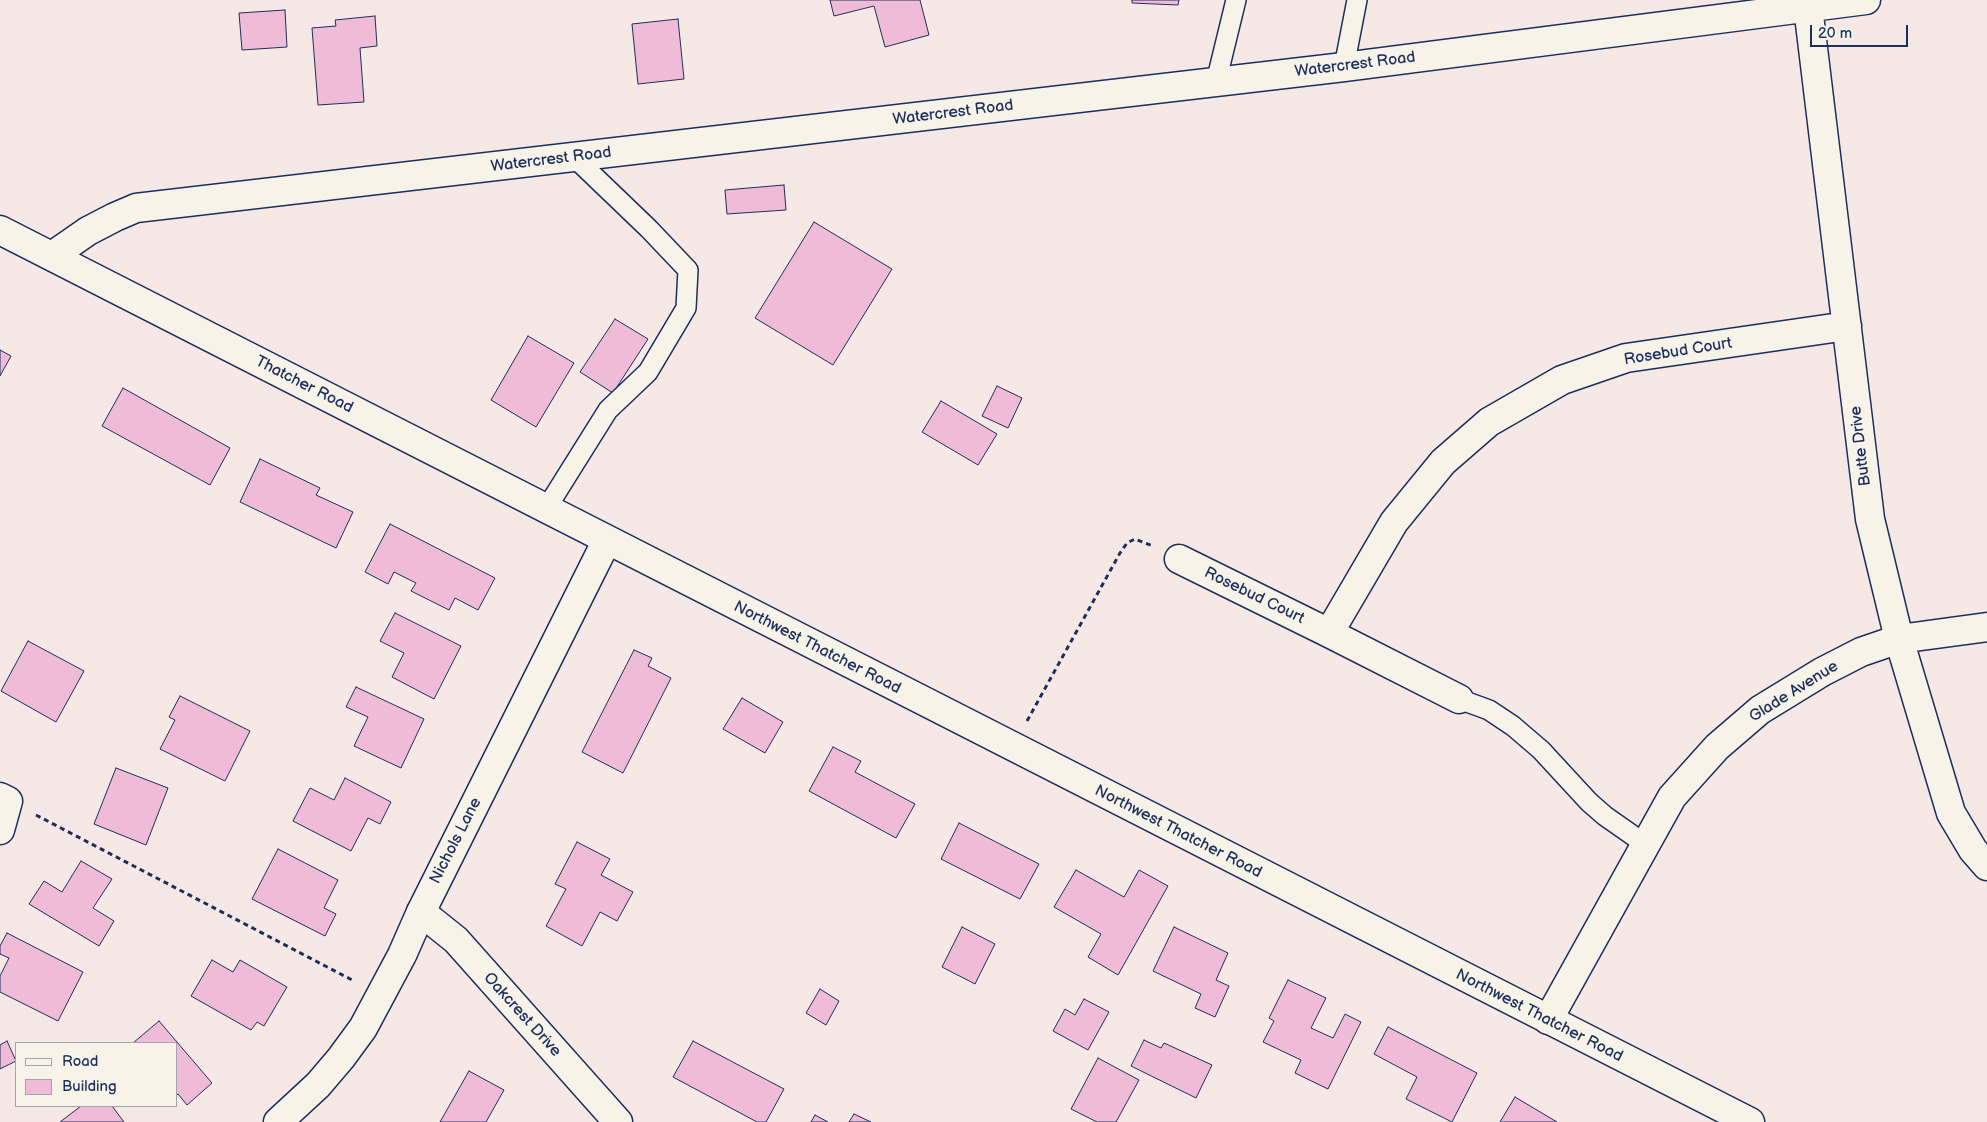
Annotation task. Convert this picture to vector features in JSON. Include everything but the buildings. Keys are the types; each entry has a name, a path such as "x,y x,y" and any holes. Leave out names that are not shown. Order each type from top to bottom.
{"street":[{"name":"Watercrest Road","path":"52,256 88,231 136,208 1216,82 1344,66 1761,6 1808,7 1866,0"},
{"name":"Butte Drive","path":"1808,7 1870,519 1899,639 1952,813 1973,850 1987,866"},
{"name":"Thatcher Road","path":"0,230 607,540"},
{"name":"Rosebud Court","path":"1330,632 1394,522 1443,462 1489,422 1562,380 1626,358 1847,326"},
{"name":"Northwest Thatcher Road","path":"607,540 1750,1122"},
{"name":"Nichols Lane","path":"278,1122 318,1085 363,1028 607,540"},
{"name":"Rosebud Court","path":"1179,559 1330,632 1459,699"},
{"name":"Glade Avenue","path":"1548,1020 1672,797 1717,747 1760,710 1861,652 1899,639 1987,627"},
{"path":"0,830 4,799"},
{"name":"Oakcrest Drive","path":"421,912 456,940 618,1122"}],"lane":[{"path":"1216,82 1236,0"},
{"path":"1344,66 1357,0"},
{"path":"546,509 608,410 648,372 686,308 688,270 650,229 574,157"},
{"path":"1459,699 1489,710 1513,726 1541,750 1594,807 1645,844"}],"path":[{"path":"1013,748 1127,543 1135,540 1148,543 1179,559"},
{"path":"4,799 66,829 381,995"}]}
